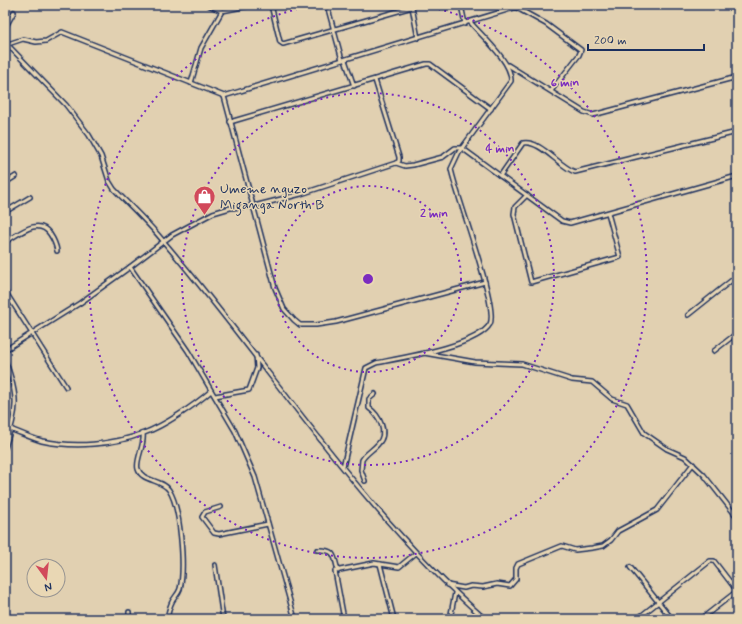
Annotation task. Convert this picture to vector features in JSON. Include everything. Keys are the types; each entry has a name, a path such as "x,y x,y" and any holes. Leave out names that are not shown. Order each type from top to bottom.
{"street":[{"path":"208,5 222,11 253,5"},
{"path":"271,5 282,43 412,6 418,38"},
{"path":"327,5 343,60 354,86"},
{"path":"461,5 465,24"},
{"path":"6,43 23,39 43,42 62,32 224,96 524,5"},
{"path":"517,8 546,24 581,50 579,55 551,92"},
{"path":"191,83 201,48 222,11"},
{"path":"5,28 14,12"},
{"path":"343,467 366,368 369,365 459,344 475,336 490,324 491,318 485,282 451,169 455,158 511,81 511,75 506,64 470,22"},
{"path":"6,43 73,114 101,156 111,185 164,241 256,355 343,467 416,553 455,593 485,619"},
{"path":"230,122 375,80 416,66 430,64 491,109"},
{"path":"506,64 584,112 593,115 737,77"},
{"path":"375,80 399,157 399,161 396,163"},
{"path":"224,96 254,206 274,288 284,309 300,325 336,322 485,282"},
{"path":"500,176 523,143 528,142 536,145 564,167 575,172 737,132"},
{"path":"5,350 130,267 185,227 213,213 230,208 254,206 301,194 396,163 405,166 413,165 443,157 455,148 462,148 527,196 567,223 608,213 737,176"},
{"path":"5,183 16,176"},
{"path":"527,196 515,207 514,214 531,282 620,257 608,213"},
{"path":"5,212 30,197"},
{"path":"5,242 32,227 40,226 47,230 55,241 57,251"},
{"path":"130,267 188,351 211,391 228,416 247,456 255,477 295,619"},
{"path":"688,315 737,276"},
{"path":"5,291 66,387"},
{"path":"714,351 737,332"},
{"path":"423,352 475,362 510,365 522,364 572,380 592,382 612,399 626,404 644,433 667,449 685,457 693,464 737,517"},
{"path":"215,396 248,390 257,368 256,355"},
{"path":"5,360 14,384 16,396 5,448"},
{"path":"10,429 41,441 71,444 105,442 144,434 170,419 211,391"},
{"path":"365,481 361,470 362,460 379,444 383,431 381,422 369,408 369,399 375,394"},
{"path":"144,434 144,445 137,464 138,471 148,478 166,486 172,495 178,517 182,577 180,589 171,604 167,619"},
{"path":"447,584 464,588 471,586 483,588 497,584 510,586 516,578 516,568 518,564 562,546 575,550 603,546 611,540 618,531 657,510 693,464"},
{"path":"221,507 205,512 202,517 214,533 219,534 268,524"},
{"path":"317,550 327,549 333,553 338,571"},
{"path":"344,619 335,571 369,564 399,567 416,553"},
{"path":"637,619 710,561 714,561 737,591 701,619"},
{"path":"380,564 394,619"},
{"path":"215,565 223,619"},
{"path":"630,567 672,619"},
{"path":"450,619 455,593"},
{"path":"129,612 130,619"}],"place":[{"name":"Umeme nguzo Miganga North B","path":"205,216"}]}
